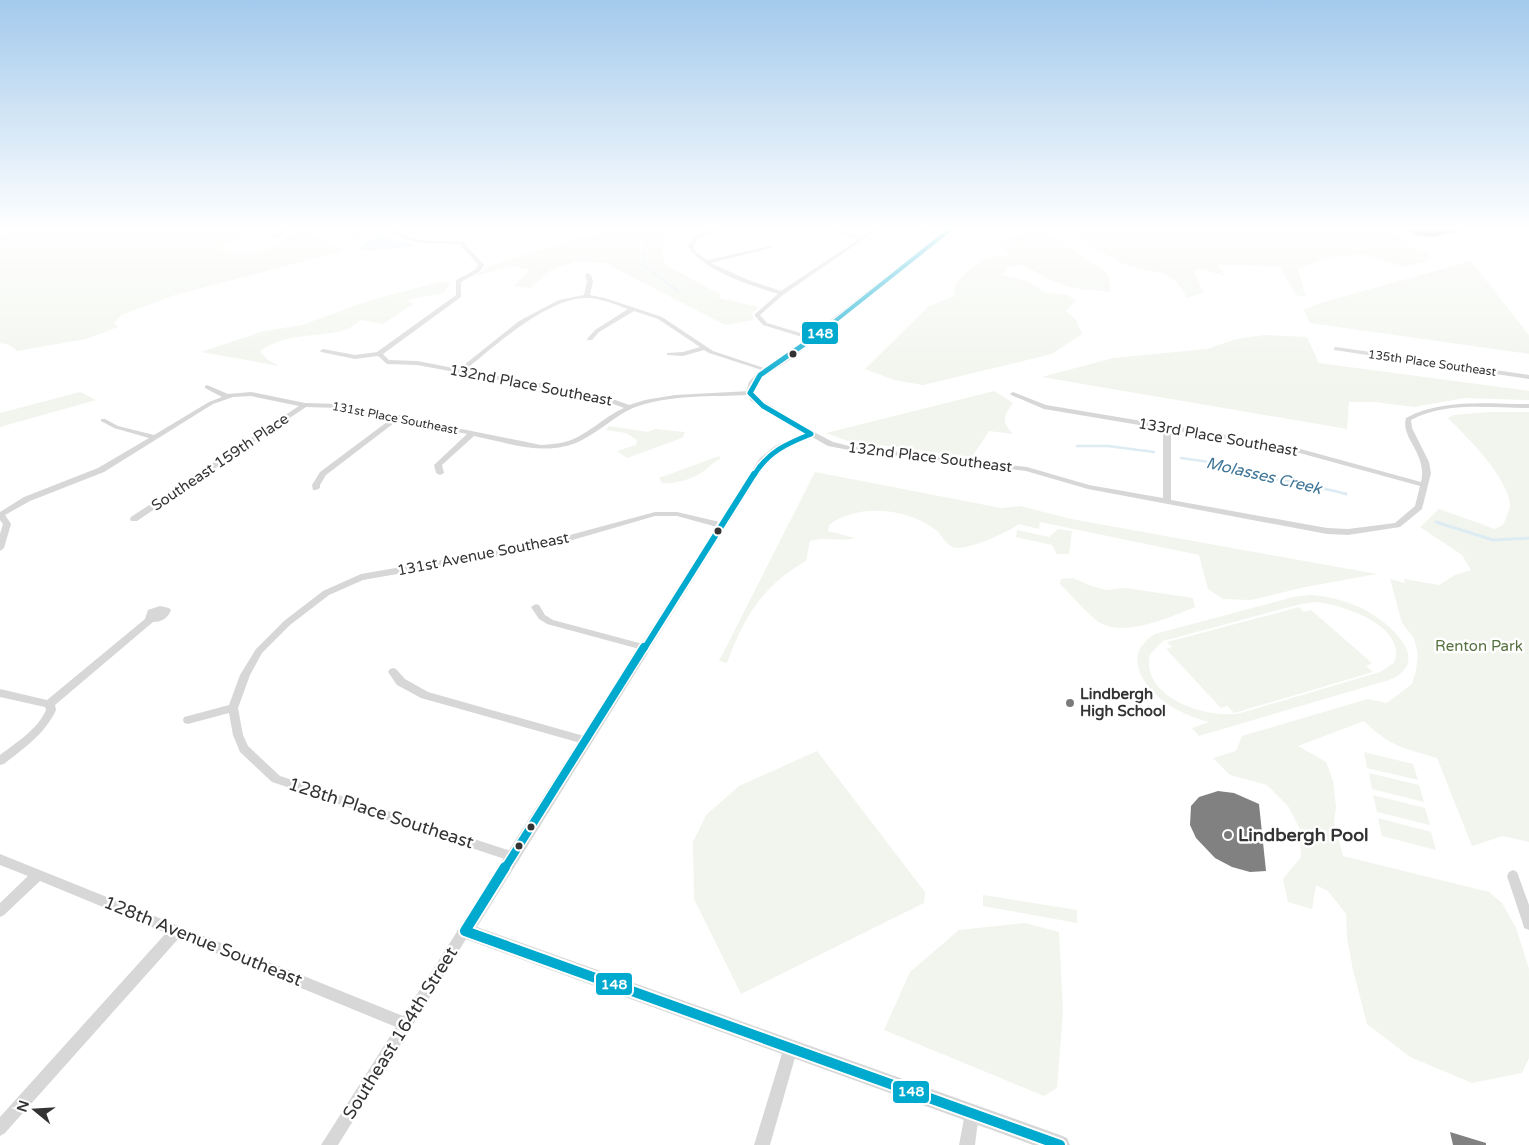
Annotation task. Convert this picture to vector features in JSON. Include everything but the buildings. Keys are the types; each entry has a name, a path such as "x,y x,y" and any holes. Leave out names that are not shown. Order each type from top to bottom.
{"street":[{"path":"379,354 458,296 458,281"},
{"path":"587,296 590,281"},
{"path":"750,281 782,293"},
{"path":"799,281 759,311 758,317 765,324 812,338"},
{"path":"750,393 755,379 812,338 884,281"},
{"path":"460,371 521,322 561,301 587,296 603,299 660,318 684,333 702,348 767,370"},
{"path":"590,340 596,331 633,309"},
{"path":"669,354 683,354 702,348"},
{"name":"135th Place Southeast","path":"1336,349 1529,377"},
{"name":"132nd Place Southeast","path":"323,351 355,357 379,354 387,362 417,363 599,396 630,408 666,398 750,393 763,406 831,444 849,448 1027,469 1088,487 1327,531 1348,532 1377,530 1397,525 1419,507 1428,473 1408,428 1408,419 1416,413 1444,408 1529,406"},
{"path":"207,386 226,396"},
{"name":"131st Place Southeast","path":"226,396 251,394 305,405 339,406 398,416 541,447 556,447 580,440 609,419 630,408"},
{"name":"133rd Place Southeast","path":"1013,394 1032,404 1044,407 1286,447 1424,485"},
{"path":"0,548 7,524 0,515 27,499 95,474 226,396"},
{"name":"Southeast 159th Place","path":"134,518 305,405"},
{"path":"316,488 322,474 398,416"},
{"path":"103,420 116,427 156,437"},
{"path":"1167,428 1167,502"},
{"path":"440,473 438,466 473,433"},
{"name":"Southeast 164th Street","path":"329,1145 465,931 510,856 763,460 778,448 811,434"},
{"name":"131st Avenue Southeast","path":"233,708 252,661 270,638 316,599 362,576 545,545 655,514 677,514 721,525"},
{"path":"536,607 542,617 550,622 643,647"},
{"path":"49,704 151,619"},
{"path":"393,672 401,682 425,695 584,740"},
{"path":"0,693 49,704"},
{"path":"0,761 35,732 49,716 51,710 49,704"},
{"path":"188,720 233,708"},
{"name":"128th Place Southeast","path":"233,708 238,735 244,749 276,779 510,856"},
{"name":"128th Avenue Southeast","path":"0,859 406,1024"},
{"path":"0,911 38,875"},
{"path":"1513,876 1529,924"},
{"path":"0,1128 177,930"},
{"path":"465,931 1060,1145"},
{"path":"762,1145 790,1047"},
{"path":"967,1145 972,1113"}],"green space":[{"path":"0,281 227,281 175,295 121,315 114,323 118,327 86,339 17,351 10,345 0,343"},
{"path":"518,281 538,281 530,288 513,286"},
{"path":"641,281 696,281 721,295 719,298 759,307 752,313 754,320 725,325"},
{"path":"958,281 1028,281 1046,293 1068,295 1076,301 1066,311 1076,320 1082,334 1052,354 923,385 894,380 865,369 928,307 954,296"},
{"path":"1055,281 1109,281 1111,292 1073,288"},
{"path":"1175,281 1198,281 1203,293 1187,298"},
{"path":"1288,281 1302,281 1306,297 1296,295"},
{"path":"1398,281 1487,281 1529,335 1529,354 1310,323 1304,310 1320,303"},
{"path":"439,282 450,283 444,293 407,300 413,304 383,324 361,320 351,327 333,333 291,338 260,351 268,360 279,366 201,352 264,331 302,325 371,300"},
{"path":"1264,335 1307,337 1319,363 1529,391 1529,400 1465,398 1414,407 1375,402 1349,402 1347,429 1042,377 1113,358 1207,349 1236,339"},
{"path":"994,391 1013,403 1005,416 1005,422 1013,434 989,431 972,457 848,441 826,433"},
{"path":"80,392 96,400 0,427 0,413"},
{"name":"Renton Park","path":"1490,412 1529,412 1529,842 1503,836 1472,846 1437,758 1398,746 1373,730 1364,721 1298,746 1326,762 1333,781 1336,807 1334,822 1343,856 1489,892 1502,903 1516,928 1529,969 1529,1058 1522,1073 1472,1083 1410,1057 1367,1024 1353,970 1347,937 1346,914 1328,891 1316,885 1312,909 1288,902 1283,879 1301,857 1300,829 1288,806 1267,785 1230,775 1213,758 1236,751 1242,736 1368,699 1387,703 1412,684 1418,654 1414,638 1402,623 1390,579 1405,583 1404,579 1439,585 1455,575 1471,570 1462,555 1420,527 1439,509 1495,529 1503,525 1510,507 1503,484 1486,459 1448,418 1453,415"},
{"path":"609,426 648,432 655,429 685,432 682,438 627,458 617,451 636,445 637,440 626,433 606,430"},
{"path":"719,456 720,459 687,480 662,483 659,478"},
{"path":"815,472 1001,508 1020,506 1071,519 1377,574 1305,587 1251,600 1223,599 1208,589 1199,555 1040,522 1039,529 1019,524 981,543 955,548 948,544 936,530 911,517 897,513 868,511 854,513 829,525 828,531 855,538 810,541 806,561 777,581 766,592 756,604 740,631 727,663 719,661"},
{"path":"1058,529 1072,531 1069,554 1057,554 1052,545 1016,537 1017,530 1049,537"},
{"path":"1073,578 1106,590 1125,588 1193,598 1195,607 1174,616 1137,627 1112,627 1102,624 1087,612 1060,584 1061,579"},
{"path":"1323,596 1347,602 1381,620 1401,640 1407,651 1408,662 1403,672 1389,680 1199,736 1192,728 1209,722 1188,715 1169,705 1151,690 1144,681 1137,661 1139,652 1145,642 1155,634 1293,597","holes":["1315,602 1355,612 1370,619 1382,628 1392,638 1396,650 1394,663 1380,672 1241,713 1211,713 1195,709 1179,703 1155,683 1150,669 1150,654 1163,641 1301,604"]},
{"path":"1299,607 1304,612 1311,610 1372,663 1366,666 1373,672 1234,713 1227,706 1221,708 1166,649 1172,647 1167,642"},
{"path":"817,751 925,892 924,903 741,994 694,899 693,842 706,815 739,786"},
{"path":"1364,752 1413,764 1418,780 1367,768"},
{"path":"1369,773 1419,785 1424,802 1372,789"},
{"path":"1373,795 1425,808 1430,825 1377,812"},
{"path":"1378,818 1431,832 1436,850 1382,836"},
{"path":"983,895 1077,910 1077,923 983,906"},
{"path":"1025,923 1059,932 1063,1011 1057,1088 1044,1096 884,1030 910,972 959,930"}],"waterway":[{"name":"Molasses Creek","path":"665,281 679,292"},
{"name":"Molasses Creek","path":"1077,446 1108,446 1154,452"},
{"name":"Molasses Creek","path":"1181,458 1209,462 1254,474"},
{"name":"Molasses Creek","path":"1254,474 1346,494"},
{"name":"Molasses Creek","path":"1436,522 1493,540 1529,538"}],"transit line":[{"name":"148","path":"750,393 760,375 790,356 885,281"},
{"name":"148","path":"750,393 763,406 811,434"},
{"name":"148","path":"465,931 763,460 778,448 811,434"},
{"name":"148","path":"465,931 1060,1145"}],"place":[{"name":"Lindbergh High School","path":"1070,703"},
{"name":"Lindbergh Pool","path":"1228,835"}]}
